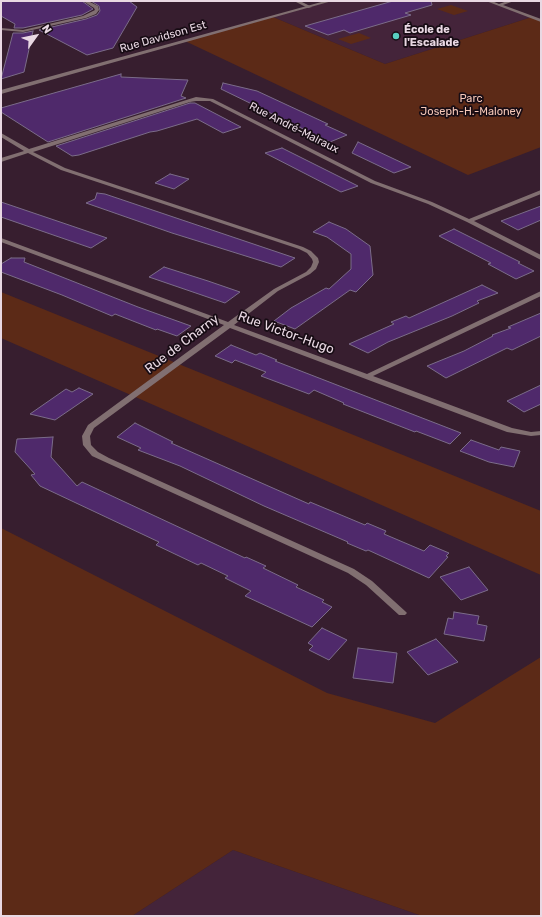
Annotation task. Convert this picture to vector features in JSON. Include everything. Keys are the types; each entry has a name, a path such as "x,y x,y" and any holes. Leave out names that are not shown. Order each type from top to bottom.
{"street":[{"path":"1,29 23,31 84,17 94,13 96,7 85,1"},
{"path":"296,1 310,7"},
{"name":"Rue Davidson Est","path":"1,92 330,1"},
{"path":"488,1 541,22"},
{"path":"499,5 512,1"},
{"name":"Rue André-Malraux","path":"26,151 188,101 196,99 211,100 373,182 430,203 541,258"},
{"name":"Rue de Charny","path":"1,135 26,151 63,169 310,252 315,258 316,262 314,268 308,273 276,290 91,427 86,436 86,445 95,454 106,460 351,571 369,583 402,613"},
{"path":"1,160 26,151"},
{"path":"469,221 541,192"},
{"name":"Rue Victor-Hugo","path":"1,240 510,430 530,434 541,433"},
{"path":"368,376 541,293"}],"shaded area":[{"name":"École de l'Escalade","path":"330,1 488,1 532,17 385,64 273,17"},
{"path":"233,850 422,916 132,916"}],"green space":[{"path":"451,5 468,11 454,15 437,9"},
{"name":"Parc Joseph-H.-Maloney","path":"273,17 385,64 532,17 541,21 541,147 468,175 185,41"},
{"path":"359,33 371,38 351,44 338,39"},
{"path":"1,292 541,511 541,575 1,338"},
{"path":"1,528 327,693 435,723 541,657 541,916 422,916 233,850 132,916 1,916"}],"building":[{"path":"1,1 82,1 93,9 82,15 23,28 14,28 15,24 1,16"},
{"path":"91,1 129,1 137,7 113,48 87,55 39,30 97,15 100,11 99,6"},
{"path":"393,1 431,1 432,5 405,13 411,15 350,33 344,30 328,35 305,26"},
{"path":"33,31 24,72 1,79 13,33"},
{"path":"121,74 121,77 188,80 181,96 186,98 48,142 1,112 1,108"},
{"path":"223,83 257,91 328,124 325,125 347,135 330,142 221,89"},
{"path":"190,103 195,103 241,127 223,133 197,119 150,132 79,155 72,156 56,146"},
{"path":"358,142 411,167 394,173 352,153"},
{"path":"282,148 358,186 341,192 265,153"},
{"path":"170,174 189,179 174,189 155,183"},
{"path":"97,193 105,194 295,258 281,267 172,233 86,203 95,199"},
{"path":"1,202 107,238 91,248 1,217"},
{"path":"541,206 541,220 518,230 501,221"},
{"path":"329,222 346,229 370,246 373,275 356,292 350,290 295,329 274,321 291,308 326,288 329,289 351,269 351,254 327,237 313,232"},
{"path":"454,229 520,262 518,263 534,271 516,279 488,264 491,263 439,236"},
{"path":"11,258 25,258 24,262 138,307 191,326 177,336 157,329 156,330 115,314 112,316 1,272 1,264"},
{"path":"164,267 240,292 225,303 149,277"},
{"path":"482,285 498,293 477,301 479,303 452,316 388,342 368,353 349,344 394,324 391,322 406,316 409,318"},
{"path":"541,313 541,336 512,350 507,348 446,378 427,366 464,351 493,336 492,335 511,328 508,327"},
{"path":"231,345 256,355 260,353 277,360 275,361 461,433 450,444 343,404 344,403 314,390 309,394 261,376 266,372 235,360 232,363 215,356"},
{"path":"541,385 541,404 524,412 507,401"},
{"path":"79,388 93,394 55,420 30,414 66,389 72,392"},
{"path":"135,423 173,442 171,443 309,504 310,502 365,525 367,523 386,531 384,534 424,551 430,545 449,553 446,556 448,557 429,578 368,550 366,551 347,543 348,542 264,506 180,466 138,450 141,448 117,437"},
{"path":"53,437 51,457 77,486 82,482 245,558 246,557 266,566 263,568 298,585 296,587 324,600 322,602 332,607 312,627 245,596 251,591 225,578 228,576 201,563 198,565 156,545 159,542 40,486 31,475 35,474 15,452 17,439"},
{"path":"471,440 499,450 501,447 520,451 514,467 489,462 460,451"},
{"path":"469,567 488,590 461,600 440,577"},
{"path":"454,612 479,616 477,624 487,626 484,641 444,634 448,618 453,619"},
{"path":"322,628 347,640 329,660 309,650 313,646 308,643"},
{"path":"436,639 458,662 428,675 407,652"},
{"path":"358,648 397,653 393,683 353,678"}],"place":[{"name":"École de l'Escalade","path":"396,36"}]}
